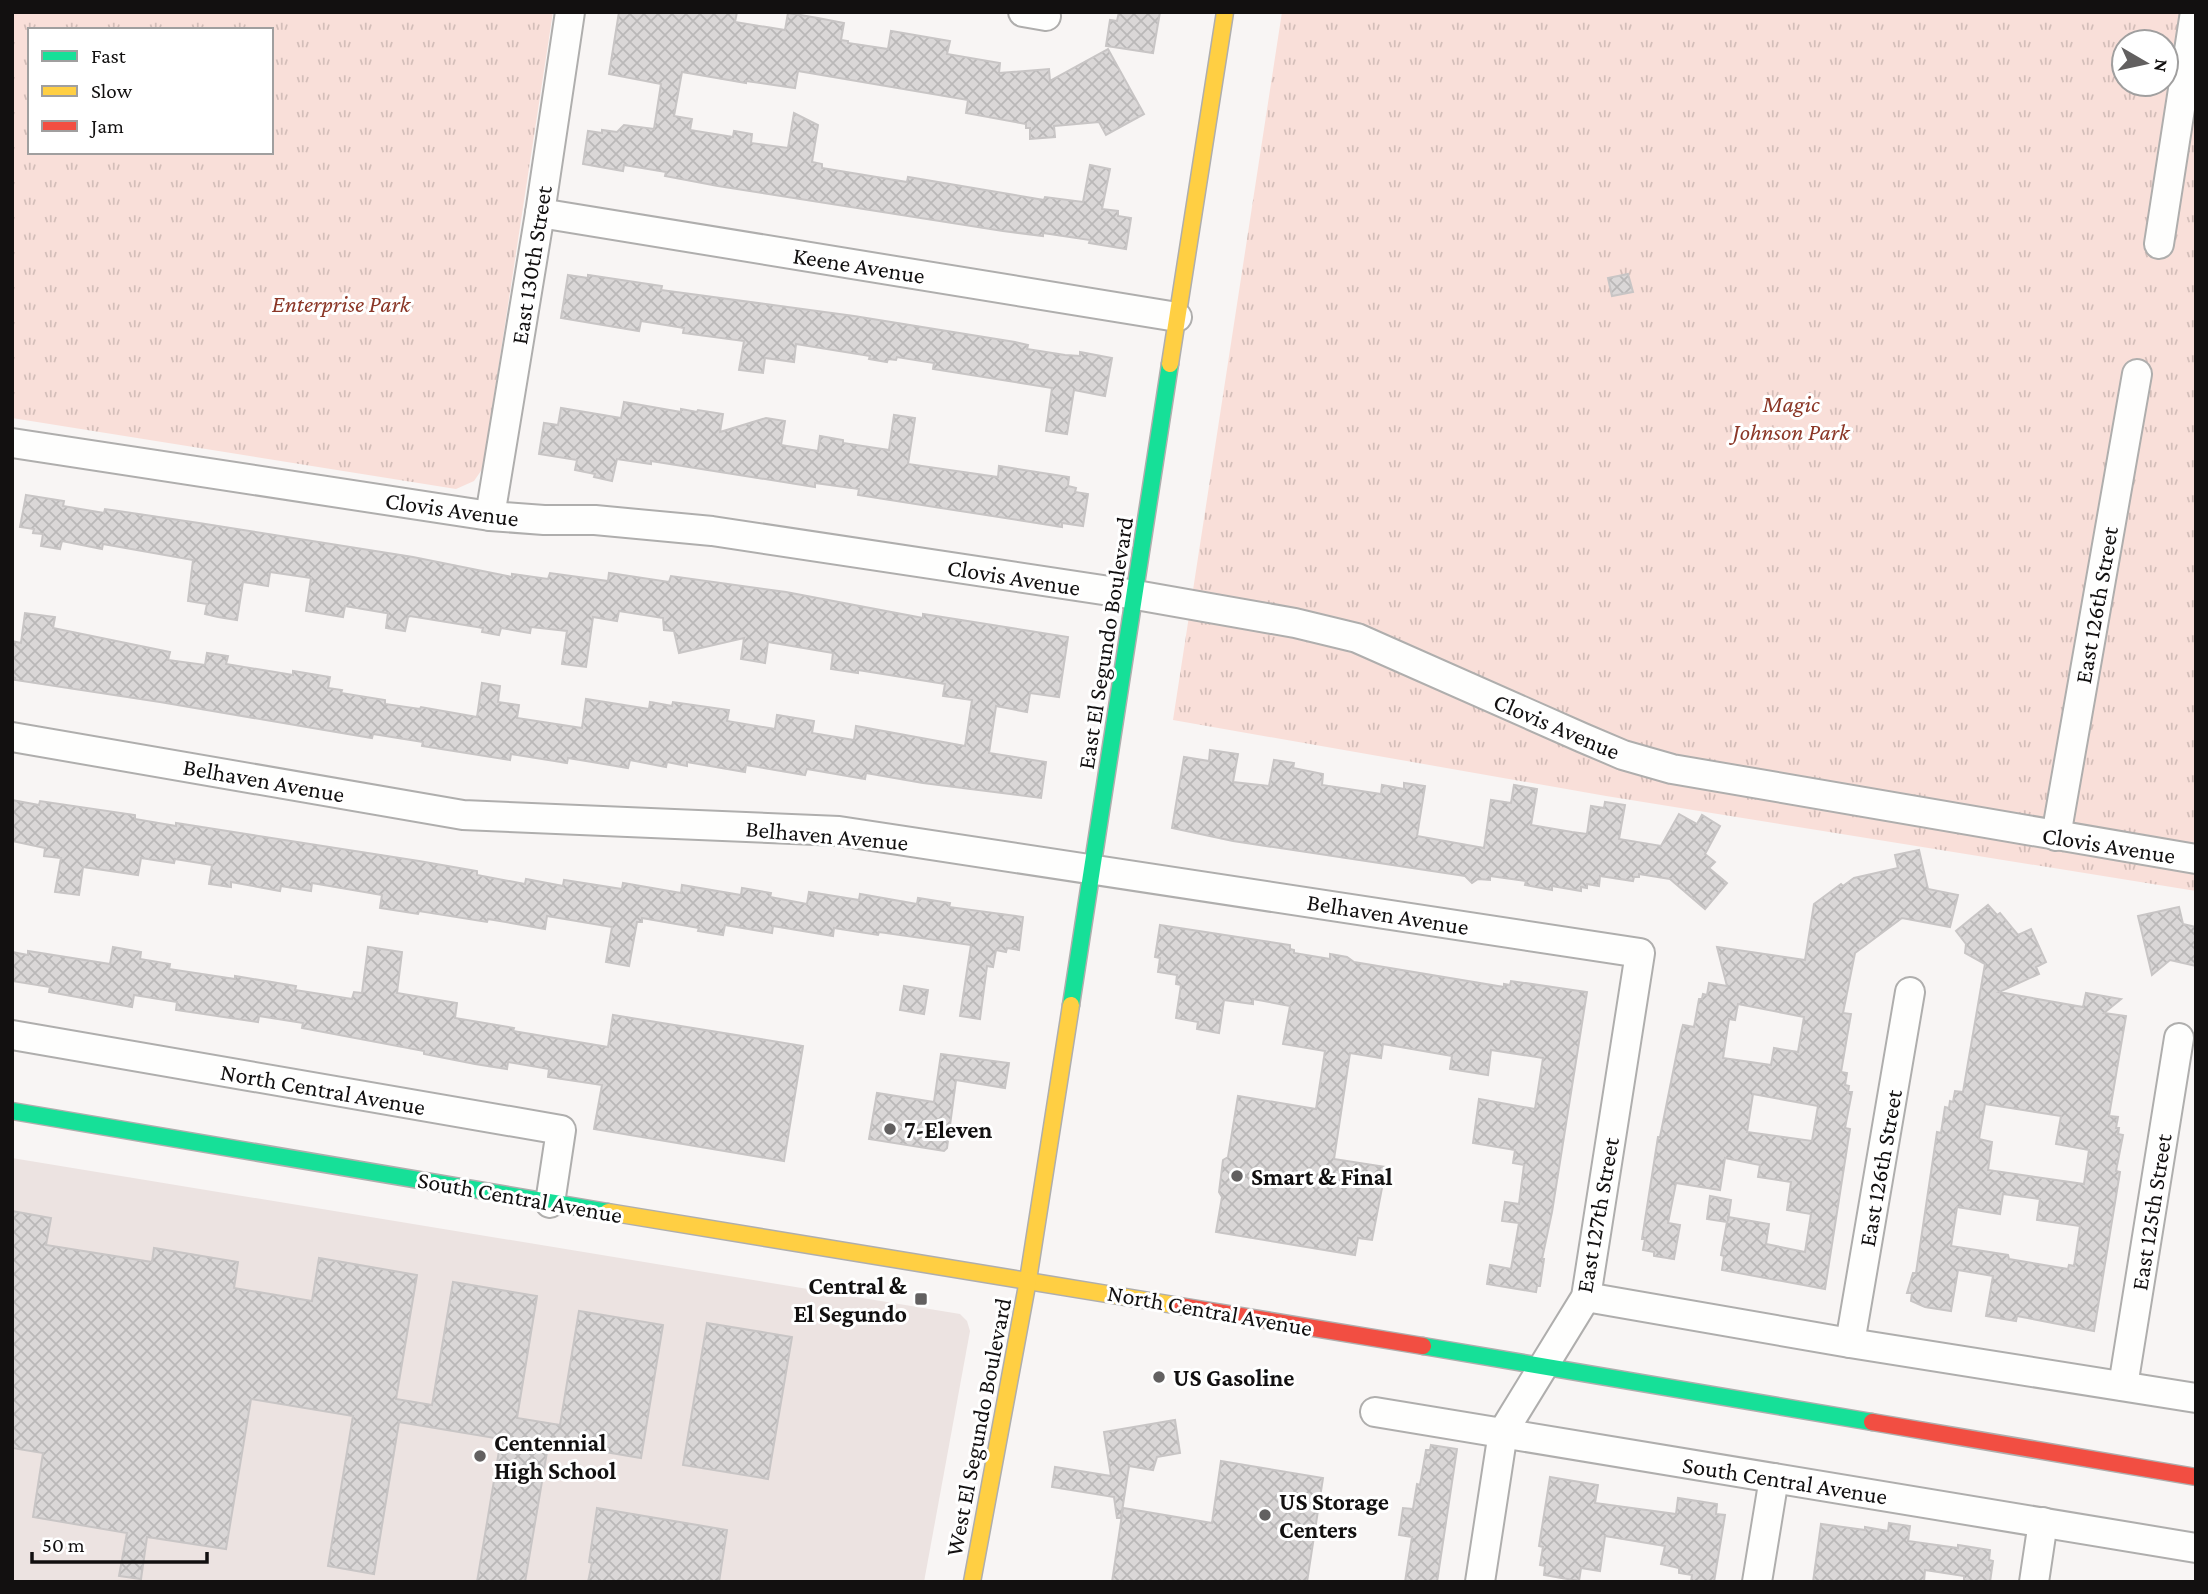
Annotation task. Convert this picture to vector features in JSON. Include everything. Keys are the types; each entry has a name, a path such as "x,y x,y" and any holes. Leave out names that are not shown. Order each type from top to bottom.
{"main road":[{"name":"East El Segundo Boulevard","path":"1028,1280 1094,869 1225,12"},
{"name":"South Central Avenue","path":"12,1111 550,1203 1028,1280"},
{"name":"North Central Avenue","path":"1028,1280 1546,1365"},
{"name":"West El Segundo Boulevard","path":"972,1582 1028,1280"},
{"path":"1546,1365 2196,1477"}],"street":[{"name":"East 130th Street","path":"490,516 570,12"},
{"path":"2159,244 2195,12"},
{"name":"Keene Avenue","path":"540,213 1177,317"},
{"name":"East 126th Street","path":"2056,836 2137,374"},
{"name":"Clovis Avenue","path":"12,443 490,516 657,524 1136,595 1294,622 1357,638 1583,738 1672,769 2196,859"},
{"name":"Belhaven Avenue","path":"12,737 463,815 839,831 1640,953"},
{"name":"East 127th Street","path":"1480,1582 1503,1432 1586,1297 1640,953"},
{"name":"East 126th Street","path":"1850,1343 1910,992"},
{"name":"North Central Avenue","path":"12,1035 561,1130 550,1203"},
{"name":"East 125th Street","path":"2123,1386 2179,1038"},
{"path":"1586,1297 1850,1343 2196,1398"},
{"name":"South Central Avenue","path":"1375,1412 2196,1548"},
{"path":"1757,1582 1774,1478"},
{"path":"2034,1582 2043,1522"}],"shaded area":[{"name":"Centennial High School","path":"12,1158 960,1314 967,1321 970,1331 924,1582 12,1582"}],"green space":[{"name":"Enterprise Park","path":"12,12 553,12 483,468 474,481 456,489 12,418"},
{"name":"Magic Johnson Park","path":"1282,12 2196,12 2196,891 1606,796 1173,720"}],"building":[{"path":"619,12 737,12 735,22 785,30 788,13 844,23 841,40 848,43 888,49 891,31 950,41 947,54 1000,63 999,73 1049,69 1050,81 1108,49 1144,114 1106,135 1099,122 1054,126 1055,137 1030,139 1030,128 1026,128 1026,124 966,113 968,100 798,71 795,88 682,72 674,116 692,119 690,130 733,137 734,131 752,134 751,143 788,148 794,113 818,125 812,162 822,164 822,168 907,182 908,177 1044,200 1045,197 1083,202 1090,165 1110,169 1102,209 1118,211 1118,216 1131,218 1126,249 1089,243 1090,240 1043,233 1043,236 1003,231 718,186 665,176 666,172 624,165 623,171 583,164 588,131 617,132 624,125 654,129 661,84 609,74"},
{"path":"1119,12 1160,12 1153,53 1106,46 1110,20 1117,21"},
{"path":"1628,274 1633,292 1612,296 1608,278"},
{"path":"568,275 588,278 588,275 662,286 661,290 854,316 1015,342 1028,345 1027,349 1065,355 1080,356 1080,352 1112,358 1105,396 1074,390 1067,434 1046,431 1052,388 933,369 934,363 897,357 896,360 888,359 887,362 869,359 870,356 796,344 794,362 765,358 763,373 739,370 744,341 683,333 684,328 641,321 639,331 561,318"},
{"path":"624,402 681,412 681,409 723,414 720,432 766,418 785,421 781,445 818,451 820,436 843,440 843,443 889,450 894,415 915,418 908,464 998,477 999,466 1069,477 1068,486 1076,488 1075,492 1088,494 1083,526 1062,523 1062,527 858,495 859,489 815,483 815,487 651,461 651,464 617,459 612,481 575,470 577,460 539,454 544,423 558,425 561,408 621,418"},
{"path":"26,495 64,501 63,506 104,513 105,509 199,523 413,557 512,577 512,574 548,579 550,573 608,581 609,573 669,582 671,576 786,592 923,618 923,614 1068,637 1059,697 1030,693 1027,712 996,706 989,753 1046,762 1041,798 866,773 865,779 807,769 805,775 746,765 745,772 687,762 687,766 667,762 666,767 630,760 628,768 568,758 567,763 511,754 510,760 422,746 423,742 373,734 372,738 15,680 12,677 12,641 21,643 25,613 55,617 53,628 170,652 168,660 205,665 207,653 228,656 226,664 293,675 293,671 330,677 328,688 342,690 341,693 385,700 385,704 477,717 482,683 500,686 498,702 519,705 517,718 582,728 586,699 649,709 650,702 672,706 673,702 729,710 727,721 775,729 777,715 814,721 812,733 854,740 856,726 965,746 972,700 943,696 945,684 858,670 858,673 831,669 833,653 768,642 765,663 741,659 744,638 679,653 674,631 664,630 663,618 619,611 617,621 593,617 586,667 562,664 567,631 531,627 530,633 501,628 499,635 482,632 483,628 410,616 405,631 386,628 388,613 345,606 343,617 306,611 311,578 270,572 268,586 243,582 237,620 218,617 205,614 207,604 188,601 193,560 103,544 102,549 62,541 60,549 41,546 43,534 33,533 34,529 20,527"},
{"path":"1210,750 1238,754 1233,782 1269,786 1274,760 1294,763 1293,768 1323,774 1322,785 1381,794 1382,785 1404,789 1404,783 1425,786 1417,836 1484,848 1491,800 1511,803 1514,785 1537,789 1531,825 1572,832 1587,834 1591,806 1604,808 1605,802 1625,805 1619,839 1661,846 1679,814 1697,824 1702,815 1720,826 1705,854 1715,862 1709,868 1727,883 1705,909 1670,879 1639,874 1633,881 1600,876 1599,886 1587,884 1587,888 1581,887 1581,891 1552,886 1552,890 1525,885 1526,881 1490,876 1490,880 1478,879 1472,883 1465,876 1233,841 1172,828 1184,757 1209,761"},
{"path":"12,800 39,805 40,801 135,815 135,819 176,826 176,823 419,861 477,871 477,875 525,884 526,879 563,886 564,880 622,889 623,883 681,893 682,885 741,895 742,888 807,904 809,892 859,900 860,894 917,904 918,898 950,903 949,907 1023,917 1019,950 996,950 993,967 987,966 980,1019 960,1016 971,945 879,932 878,935 834,928 833,936 773,926 772,933 725,925 723,935 642,918 642,922 637,922 629,966 606,962 612,927 547,916 545,929 488,919 487,922 419,911 418,914 380,908 382,895 312,883 311,891 281,886 280,891 231,882 231,887 209,884 212,865 175,859 174,863 141,858 138,875 83,867 79,895 55,892 61,858 44,856 45,848 12,841"},
{"path":"1919,850 1928,889 1958,895 1950,927 1902,918 1855,953 1843,1013 1851,1014 1841,1072 1847,1073 1845,1085 1849,1086 1848,1092 1852,1092 1845,1128 1850,1129 1825,1289 1722,1270 1724,1256 1721,1255 1727,1222 1707,1219 1710,1196 1731,1200 1729,1217 1769,1224 1766,1244 1805,1252 1811,1214 1787,1210 1791,1182 1758,1177 1760,1165 1725,1158 1720,1190 1676,1183 1668,1223 1680,1225 1674,1259 1654,1256 1654,1252 1643,1250 1645,1239 1642,1239 1658,1137 1683,1025 1694,1027 1699,999 1702,999 1703,994 1707,995 1709,983 1727,986 1717,947 1805,960 1814,904 1854,878 1898,868 1895,855","holes":["1738,1004 1804,1017 1798,1052 1774,1048 1771,1065 1723,1058 1729,1019 1735,1020","1753,1094 1818,1106 1812,1141 1747,1132"]},
{"path":"1988,905 1997,915 2000,913 2018,935 2031,929 2046,962 2036,967 2039,974 1999,992 2083,1007 2086,993 2121,999 2104,1013 2126,1016 2109,1116 2118,1117 2116,1128 2119,1128 2118,1134 2123,1135 2116,1171 2120,1172 2094,1331 2017,1316 2016,1321 1986,1316 1993,1276 1958,1270 1951,1311 1925,1307 1911,1301 1912,1293 1907,1293 1913,1273 1916,1273 1937,1132 1941,1133 1945,1107 1949,1108 1950,1101 1953,1102 1955,1091 1963,1092 1985,964 1965,953 1966,944 1956,931","holes":["1985,1104 2061,1116 2056,1144 2089,1150 2084,1184 1988,1170 1992,1142 1979,1139","2003,1194 2040,1199 2037,1220 2080,1226 2074,1266 2069,1265 2068,1269 2009,1259 2008,1255 1951,1246 1957,1207 2000,1214"]},
{"path":"2179,907 2183,924 2196,927 2196,966 2170,960 2152,975 2138,916"},
{"path":"1160,925 1290,945 1294,953 1330,959 1330,954 1347,957 1354,962 1504,987 1504,984 1510,985 1511,981 1587,992 1542,1259 1540,1286 1537,1286 1536,1292 1487,1284 1490,1265 1511,1269 1519,1223 1502,1221 1505,1202 1519,1204 1524,1165 1513,1163 1515,1150 1473,1143 1479,1099 1535,1109 1543,1058 1491,1050 1488,1075 1450,1069 1452,1056 1383,1044 1381,1058 1350,1053 1334,1159 1386,1167 1372,1240 1358,1238 1355,1255 1216,1232 1222,1197 1219,1192 1223,1160 1228,1157 1238,1096 1316,1109 1325,1051 1283,1044 1290,1006 1253,999 1253,1004 1224,1000 1219,1033 1197,1029 1198,1022 1176,1018 1181,985 1176,984 1177,975 1158,972 1160,958 1155,957"},
{"path":"113,947 141,952 140,959 170,964 169,969 296,986 295,990 352,999 354,992 362,993 368,947 402,952 397,993 457,1003 455,1018 608,1047 613,1015 803,1046 784,1161 594,1129 602,1085 548,1077 549,1069 508,1062 507,1069 475,1064 424,1054 424,1051 302,1028 303,1023 259,1016 258,1022 176,1010 177,1002 134,995 132,1007 49,992 50,987 12,981 12,952 28,955 28,951 110,964"},
{"path":"904,986 928,990 924,1014 900,1010"},
{"path":"941,1054 1009,1063 1005,1088 956,1080 947,1148 944,1151 869,1139 877,1093 934,1102"},
{"path":"12,1211 51,1218 46,1245 152,1262 154,1248 238,1262 234,1288 312,1301 319,1258 417,1275 396,1399 432,1405 453,1282 537,1296 517,1418 560,1425 579,1311 663,1325 641,1458 558,1444 558,1447 548,1446 525,1582 477,1582 501,1439 399,1422 374,1574 328,1566 353,1416 251,1399 226,1549 147,1537 141,1579 119,1576 127,1533 33,1517 43,1453 12,1448"},
{"path":"707,1323 792,1337 768,1479 683,1465"},
{"path":"1175,1420 1180,1453 1157,1457 1153,1470 1129,1466 1121,1518 1117,1518 1114,1497 1052,1487 1055,1467 1111,1476 1104,1432"},
{"path":"1431,1445 1457,1449 1437,1582 1405,1582 1412,1537 1399,1535 1403,1508 1413,1509 1426,1450 1430,1450"},
{"name":"US Storage Centers","path":"1221,1461 1323,1478 1307,1582 1112,1582 1123,1508 1212,1523"},
{"path":"1550,1477 1598,1485 1595,1503 1676,1514 1678,1498 1717,1504 1716,1514 1725,1515 1714,1582 1691,1582 1692,1575 1679,1573 1679,1568 1661,1564 1665,1546 1605,1536 1600,1571 1581,1568 1579,1581 1544,1575 1545,1566 1540,1565 1543,1547 1539,1546"},
{"path":"597,1508 727,1530 719,1582 588,1582"},
{"path":"1889,1523 1910,1526 1908,1541 1990,1550 1989,1560 1993,1561 1990,1582 1964,1582 1964,1576 1925,1570 1924,1582 1813,1582 1821,1524 1888,1531"}],"traffic: fast":[{"path":"1071,1005 1170,364"},
{"path":"12,1111 608,1212"},
{"path":"1423,1346 1872,1422"}],"traffic: slow":[{"path":"1170,364 1225,12"},
{"path":"1028,1280 1071,1005"},
{"path":"608,1212 1180,1306"},
{"path":"972,1582 1028,1280"}],"traffic: jam":[{"path":"1180,1306 1423,1346"},
{"path":"1872,1422 2196,1477"}],"place":[{"name":"7-Eleven","path":"890,1129"},
{"name":"Smart & Final","path":"1237,1176"},
{"name":"Central & El Segundo","path":"921,1299"},
{"name":"US Gasoline","path":"1159,1377"},
{"name":"Centennial High School","path":"480,1456"},
{"name":"US Storage Centers","path":"1265,1515"}]}
